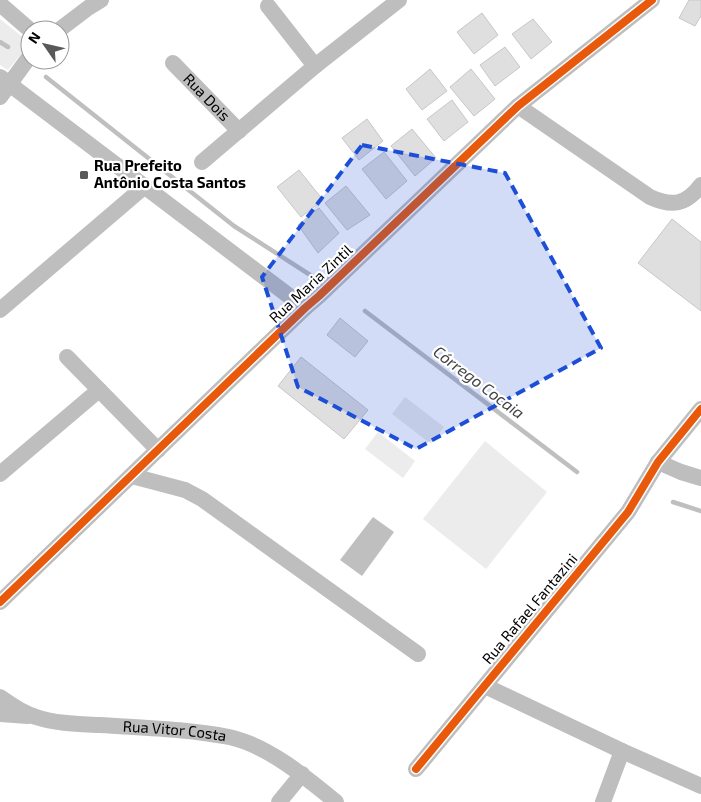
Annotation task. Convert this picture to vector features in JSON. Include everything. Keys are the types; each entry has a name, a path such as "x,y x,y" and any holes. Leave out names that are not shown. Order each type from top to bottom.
{"street":[{"path":"70,22 101,0"},
{"path":"202,162 315,66 399,0"},
{"name":"Rua Maria Zintil","path":"0,602 518,106 652,0"},
{"path":"0,4 20,21"},
{"path":"268,6 315,66"},
{"name":"Rua Dois","path":"173,63 239,131"},
{"path":"0,97 9,77 20,66"},
{"path":"9,77 145,186 305,308"},
{"path":"518,106 650,197 671,204 682,201 690,196 701,185"},
{"path":"0,310 145,186"},
{"path":"67,357 158,450"},
{"path":"0,474 99,390"},
{"name":"Rua Rafael Fantazini","path":"416,769 628,512 654,468 701,410"},
{"path":"654,468 681,472 701,478"},
{"path":"132,476 185,490 202,499 418,654"},
{"path":"485,686 701,786"},
{"name":"Rua Vitor Costa","path":"0,696 14,707 35,717 56,722 176,731 231,738 263,750 302,774 336,802"},
{"path":"0,714 35,717"},
{"path":"603,802 622,751"},
{"path":"279,802 302,774"}],"highlighted area":[{"path":"362,145 505,173 601,348 416,449 298,387 262,277"}],"shaded area":[{"path":"0,19 20,35 20,55 8,70 0,65"},
{"path":"405,397 444,427 431,444 392,414"},
{"path":"378,432 415,461 403,478 365,449"},
{"path":"485,441 547,492 486,569 423,519"},
{"path":"373,517 394,532 362,576 340,560"}],"building":[{"path":"689,0 701,0 701,16 695,26 679,18"},
{"path":"482,13 498,35 474,54 457,32"},
{"path":"533,19 552,42 531,59 512,34"},
{"path":"505,47 520,67 495,86 480,65"},
{"path":"430,69 447,91 422,110 406,89"},
{"path":"471,69 495,99 474,116 450,87"},
{"path":"452,100 468,122 444,141 427,119"},
{"path":"367,119 383,141 359,160 342,138"},
{"path":"412,129 436,158 415,176 391,146"},
{"path":"384,152 407,181 386,199 362,169"},
{"path":"299,170 323,200 301,217 277,187"},
{"path":"346,186 370,215 347,230 325,203"},
{"path":"319,208 339,233 318,253 298,225"},
{"path":"672,219 701,242 701,311 638,263"},
{"path":"340,318 368,341 355,357 327,335"},
{"path":"301,357 368,410 344,439 278,386"}],"waterway":[{"path":"0,42 8,47"},
{"path":"46,77 234,226 318,280"},
{"name":"Córrego Cocaia","path":"365,311 577,472"},
{"name":"Córrego Cocaia","path":"673,502 701,511"}],"cycle path":[{"path":"0,602 518,106 652,0"},
{"path":"416,769 628,512 658,462 701,409"}],"place":[{"name":"Rua Prefeito Antônio Costa Santos","path":"84,175"}]}
